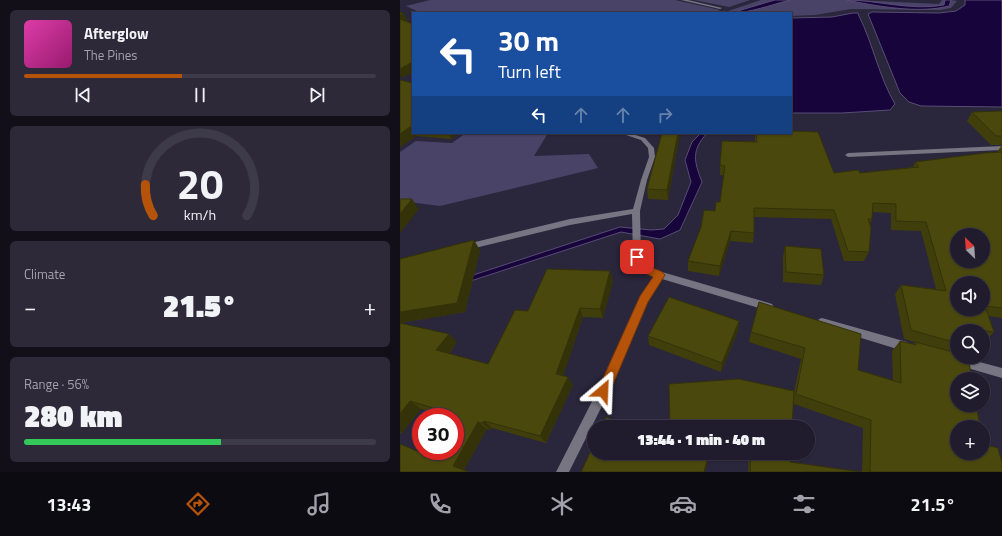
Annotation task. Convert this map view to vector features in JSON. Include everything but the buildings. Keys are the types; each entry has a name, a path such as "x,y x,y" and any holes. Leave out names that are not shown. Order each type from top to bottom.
{"street":[{"path":"684,0 720,8"},
{"path":"626,134 643,139 651,148 652,157 636,211 637,257 645,269 660,275 780,310"},
{"path":"848,155 1002,148"},
{"path":"458,250 570,222 636,211"},
{"path":"562,472 610,378 643,300 660,275"},
{"path":"810,319 915,349"},
{"path":"969,364 1002,373"}],"shaded area":[{"path":"430,0 675,0 720,10 716,12 419,12 406,6"},
{"path":"694,0 750,0 729,7"},
{"path":"761,0 775,0 734,12 725,12"},
{"path":"775,0 790,0 753,10 734,12"},
{"path":"790,0 845,0 910,9 948,6 951,0 957,1 951,8 940,10 851,9 815,15 792,16 792,12 743,12"},
{"path":"846,0 932,7 944,5 945,0 951,0 949,6 911,9 884,7"},
{"path":"855,0 939,4 942,0 945,0 944,5 911,7"},
{"path":"965,0 1002,0 1002,107 921,106 909,102 900,93 868,14 872,12 939,13 956,11 965,5"},
{"path":"858,13 889,94 895,104 890,110 842,113 792,113 792,18 832,17"},
{"path":"465,134 547,134 534,156 589,154 598,168 440,206 400,201 400,152 416,141 452,143"},
{"path":"700,134 706,134 698,145 696,151 697,168 702,182 680,230 660,239 621,232 400,304 400,299 620,227 651,230 664,229 678,215 691,182 685,160 692,142"}],"route":[{"path":"603,391 643,300 660,275 645,269 637,257"}]}
